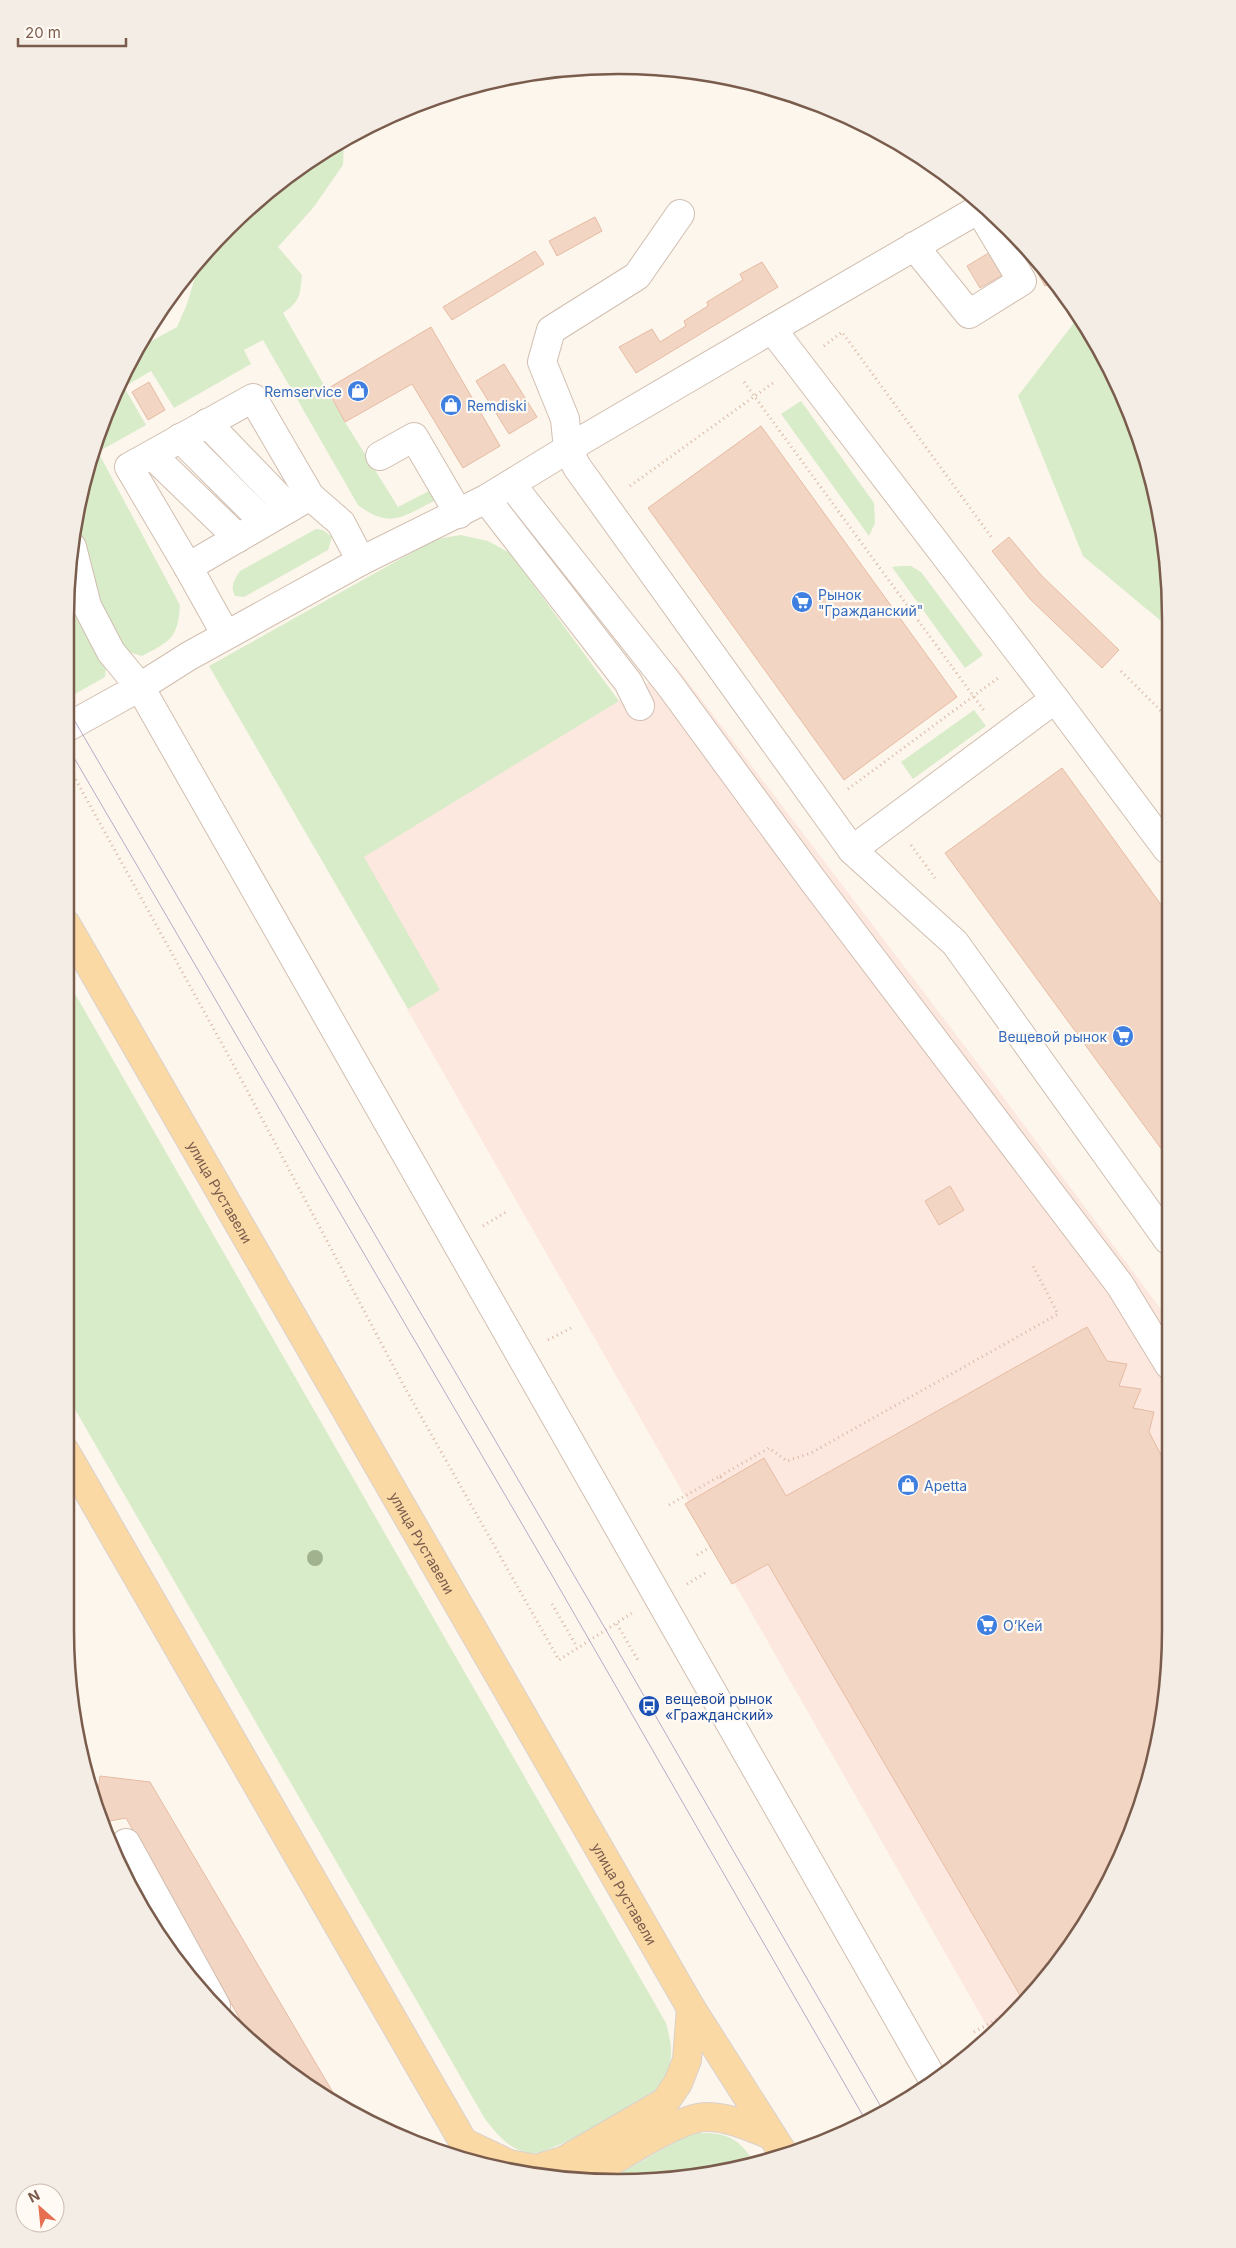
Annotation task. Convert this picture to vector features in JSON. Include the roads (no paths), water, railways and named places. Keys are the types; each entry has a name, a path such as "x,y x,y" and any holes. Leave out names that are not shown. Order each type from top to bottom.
{"main road":[{"name":"улица Руставели","path":"74,938 691,2008 778,2145"},
{"path":"74,1467 469,2153 494,2160"},
{"path":"531,2167 536,2168 563,2161 665,2102 678,2083 687,2060 691,2008"},
{"path":"592,2173 680,2123 704,2117 727,2120 778,2145"}],"street":[{"path":"680,214 637,276 551,330 542,362 565,419 568,449 577,467 852,850 955,943 1162,1232"},
{"path":"74,724 140,687 226,635 361,561 486,499 725,355 914,246"},
{"path":"772,329 1162,842"},
{"path":"226,635 188,566 129,468 253,398 300,502"},
{"path":"207,423 300,502 341,523 361,561"},
{"path":"380,456 414,437 459,514"},
{"path":"180,438 264,522"},
{"path":"152,455 238,538"},
{"path":"511,484 669,684 814,882 1120,1284 1162,1353"},
{"path":"486,499 628,682 640,706"},
{"path":"188,566 300,502"},
{"path":"77,564 88,606 111,652 140,687 930,2076"},
{"path":"852,850 1055,699"},
{"path":"126,1843 202,1980"}],"tram line":[{"path":"74,720 606,1630 881,2106"},
{"path":"74,758 553,1577 863,2116"}],"place":[{"name":"Remservice","path":"358,391"},
{"name":"Remdiski","path":"451,405"},
{"name":"Рынок \"Гражданский\"","path":"802,602"},
{"name":"Вещевой рынок","path":"1123,1036"},
{"name":"Apetta","path":"908,1485"},
{"name":"О’Кей","path":"987,1625"},
{"name":"вещевой рынок «Гражданский»","path":"649,1706"}]}
